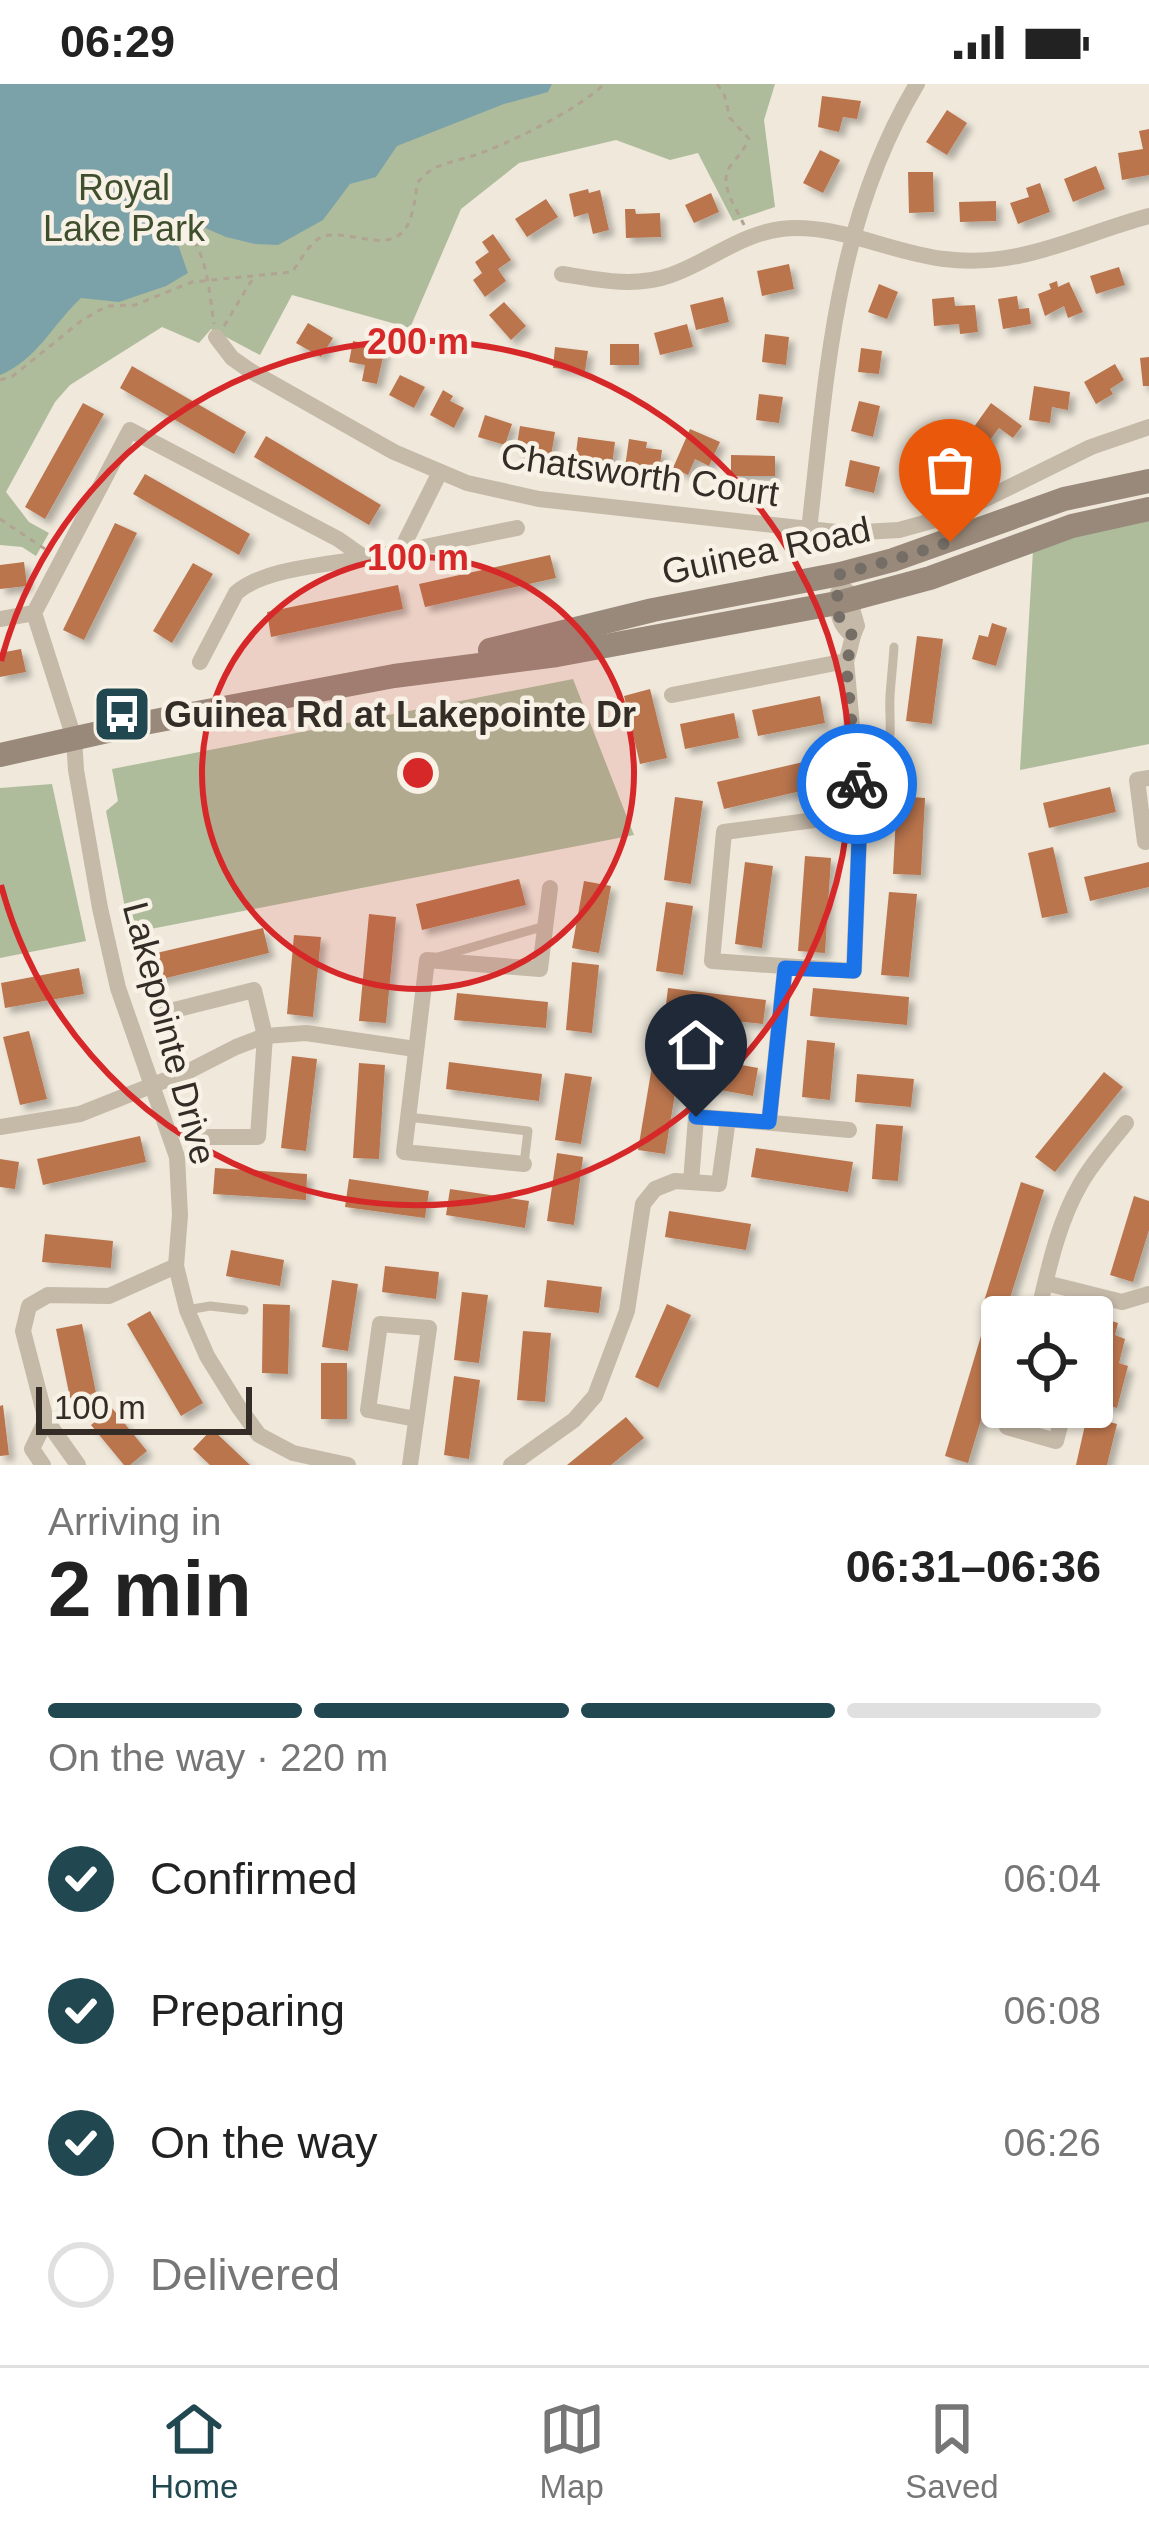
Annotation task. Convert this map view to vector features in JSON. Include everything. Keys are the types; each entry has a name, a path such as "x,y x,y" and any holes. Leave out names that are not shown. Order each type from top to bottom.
{"main road":[{"name":"Guinea Road","path":"394,676 653,610 840,574 922,552 1064,500 1149,481"},
{"name":"Guinea Road","path":"0,755 394,676 557,655 844,601 930,578 1072,526 1149,509"}],"street":[{"path":"808,530 835,304 869,180 916,84"},
{"path":"562,274 604,281 651,280 750,237 784,228 945,260 1009,259 1149,216"},
{"name":"Chatsworth Court","path":"216,338 249,370 394,452 501,492 808,530"},
{"name":"Guinea Road","path":"808,530 874,532 931,522 977,505 1090,447 1149,427"},
{"path":"0,619 34,613 130,430 338,539 365,558"},
{"path":"400,552 440,472"},
{"path":"200,662 244,586 273,575 517,528"},
{"path":"840,574 842,628 852,635 846,662 860,814 854,971 712,961 724,832 860,814"},
{"name":"Lakepointe Drive","path":"34,613 74,738 80,793 122,1003 177,1157 176,1266 188,1310 207,1356 259,1435 292,1453 348,1465"},
{"path":"672,695 846,662"},
{"path":"1145,842 1137,780 1149,778"},
{"path":"524,1164 404,1152 427,960 540,969 550,888"},
{"path":"769,1122 785,968"},
{"path":"166,1012 254,990 265,1036 258,1137 209,1137"},
{"path":"0,1127 80,1114 265,1036 306,1033 415,1049"},
{"path":"691,1182 696,1117 849,1130"},
{"path":"511,1465 574,1420 595,1396 627,1312 644,1204 656,1189 675,1181 719,1184 728,1118"},
{"path":"1043,1296 1056,1242 1082,1182 1126,1123"},
{"path":"77,1465 46,1420 23,1331 29,1306 48,1295 109,1296 176,1266"},
{"path":"1046,1283 1122,1302 1149,1294"},
{"path":"410,1465 429,1328 380,1324 368,1410 416,1419"},
{"path":"44,1465 32,1449 46,1420"},
{"path":"1010,1428 1056,1441 1059,1428"}],"lane":[{"path":"855,762 878,757 890,740 894,647"},
{"path":"427,960 545,926"},
{"path":"408,1117 528,1131 524,1164"},
{"path":"188,1310 210,1306 244,1310"}],"path":[{"path":"0,380 14,376 107,306 135,305 180,285 292,272 320,238 327,236 369,240 400,234 410,222 416,185 428,170 539,125 604,84"},
{"path":"717,84 730,118 749,140 728,168 725,182 750,237"},
{"path":"178,224 190,231 199,248 216,338"},
{"path":"216,338 254,277"},
{"path":"0,519 62,559"}],"green space":[{"name":"Royal Lake Park","path":"0,84 775,84 764,120 775,207 733,221 698,153 670,160 616,140 519,163 461,209 410,328 292,295 260,355 211,329 199,343 162,327 70,385 55,402 6,492 29,522 49,533 36,556 22,547 0,545"},
{"path":"1149,515 1149,744 1020,770 1033,551"},
{"path":"573,679 634,835 130,933 106,811 118,801 112,769"},
{"path":"52,784 86,941 0,958 0,788"}],"water":[{"path":"0,84 552,84 548,92 397,146 376,177 350,184 323,220 278,245 226,237 182,218 170,222 188,273 119,302 81,298 35,351 0,375"}],"building":[{"path":"822,96 861,101 857,119 843,117 839,132 818,127"},
{"path":"947,110 967,123 947,155 926,142"},
{"path":"1149,129 1149,175 1122,180 1118,153 1143,149 1139,131"},
{"path":"820,150 840,160 823,193 803,183"},
{"path":"1096,166 1105,189 1073,202 1064,179"},
{"path":"908,172 933,172 934,212 909,213"},
{"path":"1040,183 1050,212 1018,224 1010,203 1029,197 1026,188"},
{"path":"588,189 589,193 600,190 609,230 593,234 588,213 574,217 569,194"},
{"path":"711,193 719,212 694,223 685,205"},
{"path":"546,199 558,217 527,237 515,219"},
{"path":"996,201 996,221 960,222 959,202"},
{"path":"625,209 635,209 636,214 660,213 661,237 626,238"},
{"path":"493,234 511,260 498,269 506,281 485,297 473,280 482,273 475,262 489,252 482,242"},
{"path":"789,264 794,289 762,296 757,271"},
{"path":"1119,267 1125,285 1096,294 1090,276"},
{"path":"1057,281 1058,287 1069,282 1083,312 1068,318 1064,306 1045,316 1038,294"},
{"path":"879,284 898,292 887,319 868,312"},
{"path":"1017,296 1019,309 1029,308 1031,324 1003,329 998,299"},
{"path":"723,297 729,322 696,330 690,305"},
{"path":"954,297 955,306 975,305 978,332 960,334 959,324 934,326 932,299"},
{"path":"504,302 526,326 511,340 489,315"},
{"path":"308,323 333,338 321,357 296,343"},
{"path":"687,324 693,347 660,355 654,333"},
{"path":"765,334 789,337 786,365 762,362"},
{"path":"353,341 385,348 377,384 362,381 365,365 349,362"},
{"path":"610,344 639,344 639,365 610,365"},
{"path":"555,347 588,351 585,371 553,368"},
{"path":"861,348 882,351 879,374 858,372"},
{"path":"1149,357 1149,386 1143,386 1140,358"},
{"path":"1115,364 1124,380 1096,404 1084,382"},
{"path":"132,366 246,432 234,454 120,388"},
{"path":"400,375 425,387 414,408 389,395"},
{"path":"1034,386 1070,392 1068,410 1052,407 1050,423 1029,420"},
{"path":"443,390 453,396 450,401 464,408 454,428 430,415"},
{"path":"759,394 783,397 779,423 756,420"},
{"path":"859,401 880,406 873,437 851,431"},
{"path":"83,403 104,414 45,519 25,507"},
{"path":"991,403 1022,426 1013,438 999,428 987,444 971,431"},
{"path":"485,415 512,424 505,445 478,437"},
{"path":"520,426 555,432 551,456 516,450"},
{"path":"690,429 720,442 709,466 695,459 688,475 673,468"},
{"path":"266,436 381,505 369,525 254,457"},
{"path":"578,437 615,442 612,465 575,461"},
{"path":"629,439 662,450 659,472 625,467"},
{"path":"963,439 972,459 942,471 934,452"},
{"path":"731,455 775,456 775,476 731,476"},
{"path":"850,460 880,467 874,493 845,486"},
{"path":"145,474 250,534 239,555 133,494"},
{"path":"115,523 137,533 84,640 63,630"},
{"path":"550,555 556,578 425,607 419,584"},
{"path":"24,562 27,586 0,589 0,565"},
{"path":"193,563 213,574 172,643 153,631"},
{"path":"398,585 403,609 271,637 267,612"},
{"path":"992,623 1007,628 996,666 972,659 979,635 988,637"},
{"path":"917,636 943,639 932,724 906,721"},
{"path":"21,649 26,672 0,677 0,653"},
{"path":"650,689 667,758 640,764 624,696"},
{"path":"820,696 825,723 758,736 752,710"},
{"path":"734,713 739,738 685,749 680,724"},
{"path":"825,757 831,784 724,809 717,782"},
{"path":"1110,787 1116,812 1049,828 1043,803"},
{"path":"897,796 925,798 921,875 893,874"},
{"path":"675,797 703,801 691,884 664,880"},
{"path":"1053,847 1068,913 1042,918 1028,853"},
{"path":"805,856 831,858 825,953 798,951"},
{"path":"745,862 773,866 762,948 735,944"},
{"path":"1149,862 1149,887 1090,901 1084,877"},
{"path":"519,879 526,905 422,930 416,904"},
{"path":"584,881 611,886 599,953 572,948"},
{"path":"889,892 917,894 909,977 881,975"},
{"path":"666,902 693,906 683,975 656,971"},
{"path":"369,914 396,917 386,1023 359,1021"},
{"path":"263,928 269,953 154,981 148,955"},
{"path":"294,935 321,937 313,1017 287,1014"},
{"path":"572,962 599,965 592,1033 566,1030"},
{"path":"79,968 84,994 5,1008 1,983"},
{"path":"668,988 766,1000 763,1024 717,1019 716,1028 664,1022"},
{"path":"813,988 909,997 907,1025 810,1016"},
{"path":"457,993 548,1002 546,1028 454,1020"},
{"path":"29,1031 47,1099 20,1105 3,1037"},
{"path":"807,1040 835,1043 830,1100 802,1097"},
{"path":"654,1054 681,1058 665,1154 638,1150"},
{"path":"292,1056 317,1059 306,1151 281,1148"},
{"path":"704,1058 758,1068 753,1096 699,1086"},
{"path":"449,1062 542,1074 539,1101 446,1089"},
{"path":"359,1063 385,1065 379,1159 353,1158"},
{"path":"1104,1072 1123,1087 1055,1172 1035,1157"},
{"path":"565,1073 592,1077 581,1144 555,1140"},
{"path":"857,1074 914,1079 911,1107 855,1102"},
{"path":"876,1124 903,1126 898,1181 872,1179"},
{"path":"140,1136 146,1162 43,1185 37,1159"},
{"path":"756,1148 853,1162 848,1192 751,1177"},
{"path":"557,1153 583,1157 574,1225 547,1221"},
{"path":"0,1159 19,1162 15,1189 0,1187"},
{"path":"215,1168 307,1174 306,1200 213,1194"},
{"path":"349,1179 429,1191 425,1218 345,1207"},
{"path":"1021,1182 1044,1190 1011,1296 986,1296"},
{"path":"450,1189 529,1201 525,1228 446,1215"},
{"path":"1134,1196 1149,1201 1149,1230 1133,1282 1110,1275"},
{"path":"669,1211 751,1224 746,1250 665,1237"},
{"path":"45,1234 113,1241 111,1268 42,1262"},
{"path":"231,1250 284,1260 280,1286 226,1276"},
{"path":"385,1266 439,1272 436,1299 382,1292"},
{"path":"332,1280 358,1284 348,1351 322,1347"},
{"path":"547,1280 602,1287 599,1313 544,1307"},
{"path":"462,1292 488,1295 479,1363 454,1360"},
{"path":"263,1304 290,1305 288,1374 262,1373"},
{"path":"667,1304 691,1315 658,1388 635,1377"},
{"path":"150,1311 203,1403 181,1416 127,1324"},
{"path":"1113,1321 1118,1323 1115,1335 1125,1339 1119,1363 1128,1366 1117,1408 1113,1407"},
{"path":"82,1324 96,1393 70,1398 56,1329"},
{"path":"523,1331 551,1333 545,1402 517,1400"},
{"path":"981,1336 981,1420 968,1463 945,1456"},
{"path":"321,1363 347,1363 347,1419 321,1419"},
{"path":"454,1376 480,1380 469,1459 444,1455"},
{"path":"0,1406 9,1455 0,1456"},
{"path":"112,1408 147,1451 130,1465 124,1465 91,1425"},
{"path":"626,1417 644,1438 611,1465 567,1465"},
{"path":"1117,1424 1107,1465 1076,1465 1084,1428"},
{"path":"212,1429 250,1465 210,1465 193,1449"}],"way so far":[{"path":"857,784 846,662 852,635 842,628 836,603 840,574 950,542"}],"place":[{"name":"Guinea Rd at Lakepointe Dr","path":"122,714"}],"route":[{"path":"696,1117 769,1122 785,968 854,971 857,784"}]}
